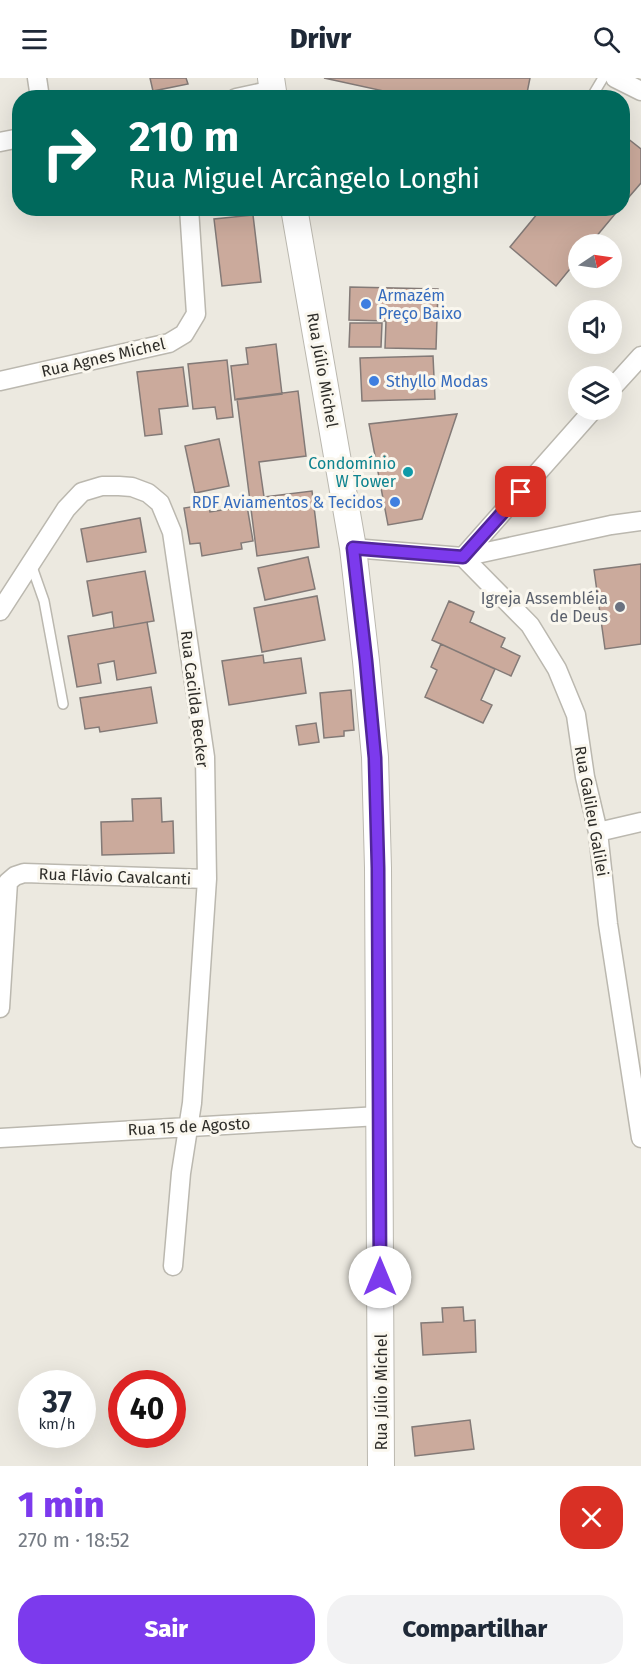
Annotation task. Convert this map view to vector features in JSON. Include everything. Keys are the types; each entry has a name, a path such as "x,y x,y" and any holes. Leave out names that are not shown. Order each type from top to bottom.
{"street":[{"path":"615,78 641,91"},
{"name":"Rua Agnes Michel","path":"0,381 169,343 184,334 196,314 190,216"},
{"name":"Rua Júlio Michel","path":"295,216 353,548 375,758 378,880 381,1466"},
{"path":"622,377 641,357"},
{"path":"463,557 584,420"},
{"name":"Rua Cacilda Becker","path":"0,611 66,509 82,492 102,486 132,487 148,493 160,503 172,532 205,757 207,879 192,1103 181,1173 173,1266"},
{"path":"353,548 463,557 611,525 641,521"},
{"name":"Rua Galileu Galilei","path":"463,557 530,625 557,669 576,714 585,777 598,832 608,924 641,1138"},
{"path":"598,832 641,822"},
{"name":"Rua Flávio Cavalcanti","path":"0,1008 8,882 15,876 24,873 207,879"},
{"name":"Rua 15 de Agosto","path":"0,1138 379,1116"}],"lane":[{"path":"31,564 44,601 63,704"}],"building":[{"path":"150,78 186,78 188,84 158,90 153,90"},
{"path":"324,78 530,78 528,90 379,90"},
{"path":"630,140 641,149 641,183 630,196"},
{"path":"253,216 261,282 222,286 214,219"},
{"path":"535,216 613,216 598,234 568,234 568,271 556,286 510,247"},
{"path":"350,287 438,289 436,349 385,348 386,321 349,320"},
{"path":"350,323 382,323 381,347 349,347"},
{"path":"276,344 282,394 235,400 231,366 248,364 246,348"},
{"path":"433,356 435,399 362,401 360,358"},
{"path":"227,360 233,417 217,419 215,407 193,409 188,364"},
{"path":"183,367 188,406 159,409 162,434 145,436 137,372"},
{"path":"298,391 306,456 259,462 264,497 312,491 319,547 257,556 237,399"},
{"name":"Condomínio W Tower","path":"457,414 422,519 388,525 369,424"},
{"path":"219,439 229,486 195,493 185,446"},
{"path":"209,504 210,512 247,506 253,541 241,543 242,549 202,556 200,543 190,544 184,508"},
{"path":"140,518 146,552 87,562 81,529"},
{"path":"308,557 315,589 265,600 258,568"},
{"name":"Igreja Assembléia de Deus","path":"641,564 641,644 605,649 594,570"},
{"path":"145,571 154,621 114,628 112,612 93,616 87,581"},
{"path":"317,596 325,640 262,652 254,608"},
{"path":"449,601 474,612 470,622 505,638 501,647 520,656 511,676 432,640"},
{"path":"147,622 156,673 117,680 114,661 98,664 101,683 77,687 68,636"},
{"path":"441,644 495,669 481,700 492,705 483,723 425,697 437,670 431,667"},
{"path":"263,655 264,663 301,658 306,693 229,705 222,661"},
{"path":"151,687 157,723 100,732 99,727 85,729 80,698"},
{"path":"351,690 354,730 344,731 344,736 324,738 320,693"},
{"path":"316,723 319,742 299,745 296,726"},
{"path":"161,798 162,822 173,821 174,853 102,855 101,822 133,821 132,799"},
{"path":"463,1307 464,1321 475,1320 476,1352 423,1355 421,1323 443,1322 442,1308"},
{"path":"470,1420 474,1449 415,1456 412,1427"}],"place":[{"name":"Armazém Preço Baixo","path":"366,304"},
{"name":"Sthyllo Modas","path":"374,381"},
{"name":"Condomínio W Tower","path":"408,472"},
{"name":"RDF Aviamentos & Tecidos","path":"395,502"},
{"name":"Igreja Assembléia de Deus","path":"620,607"}],"route":[{"path":"380,1277 378,868 375,758 353,548 463,557 521,492"}]}
